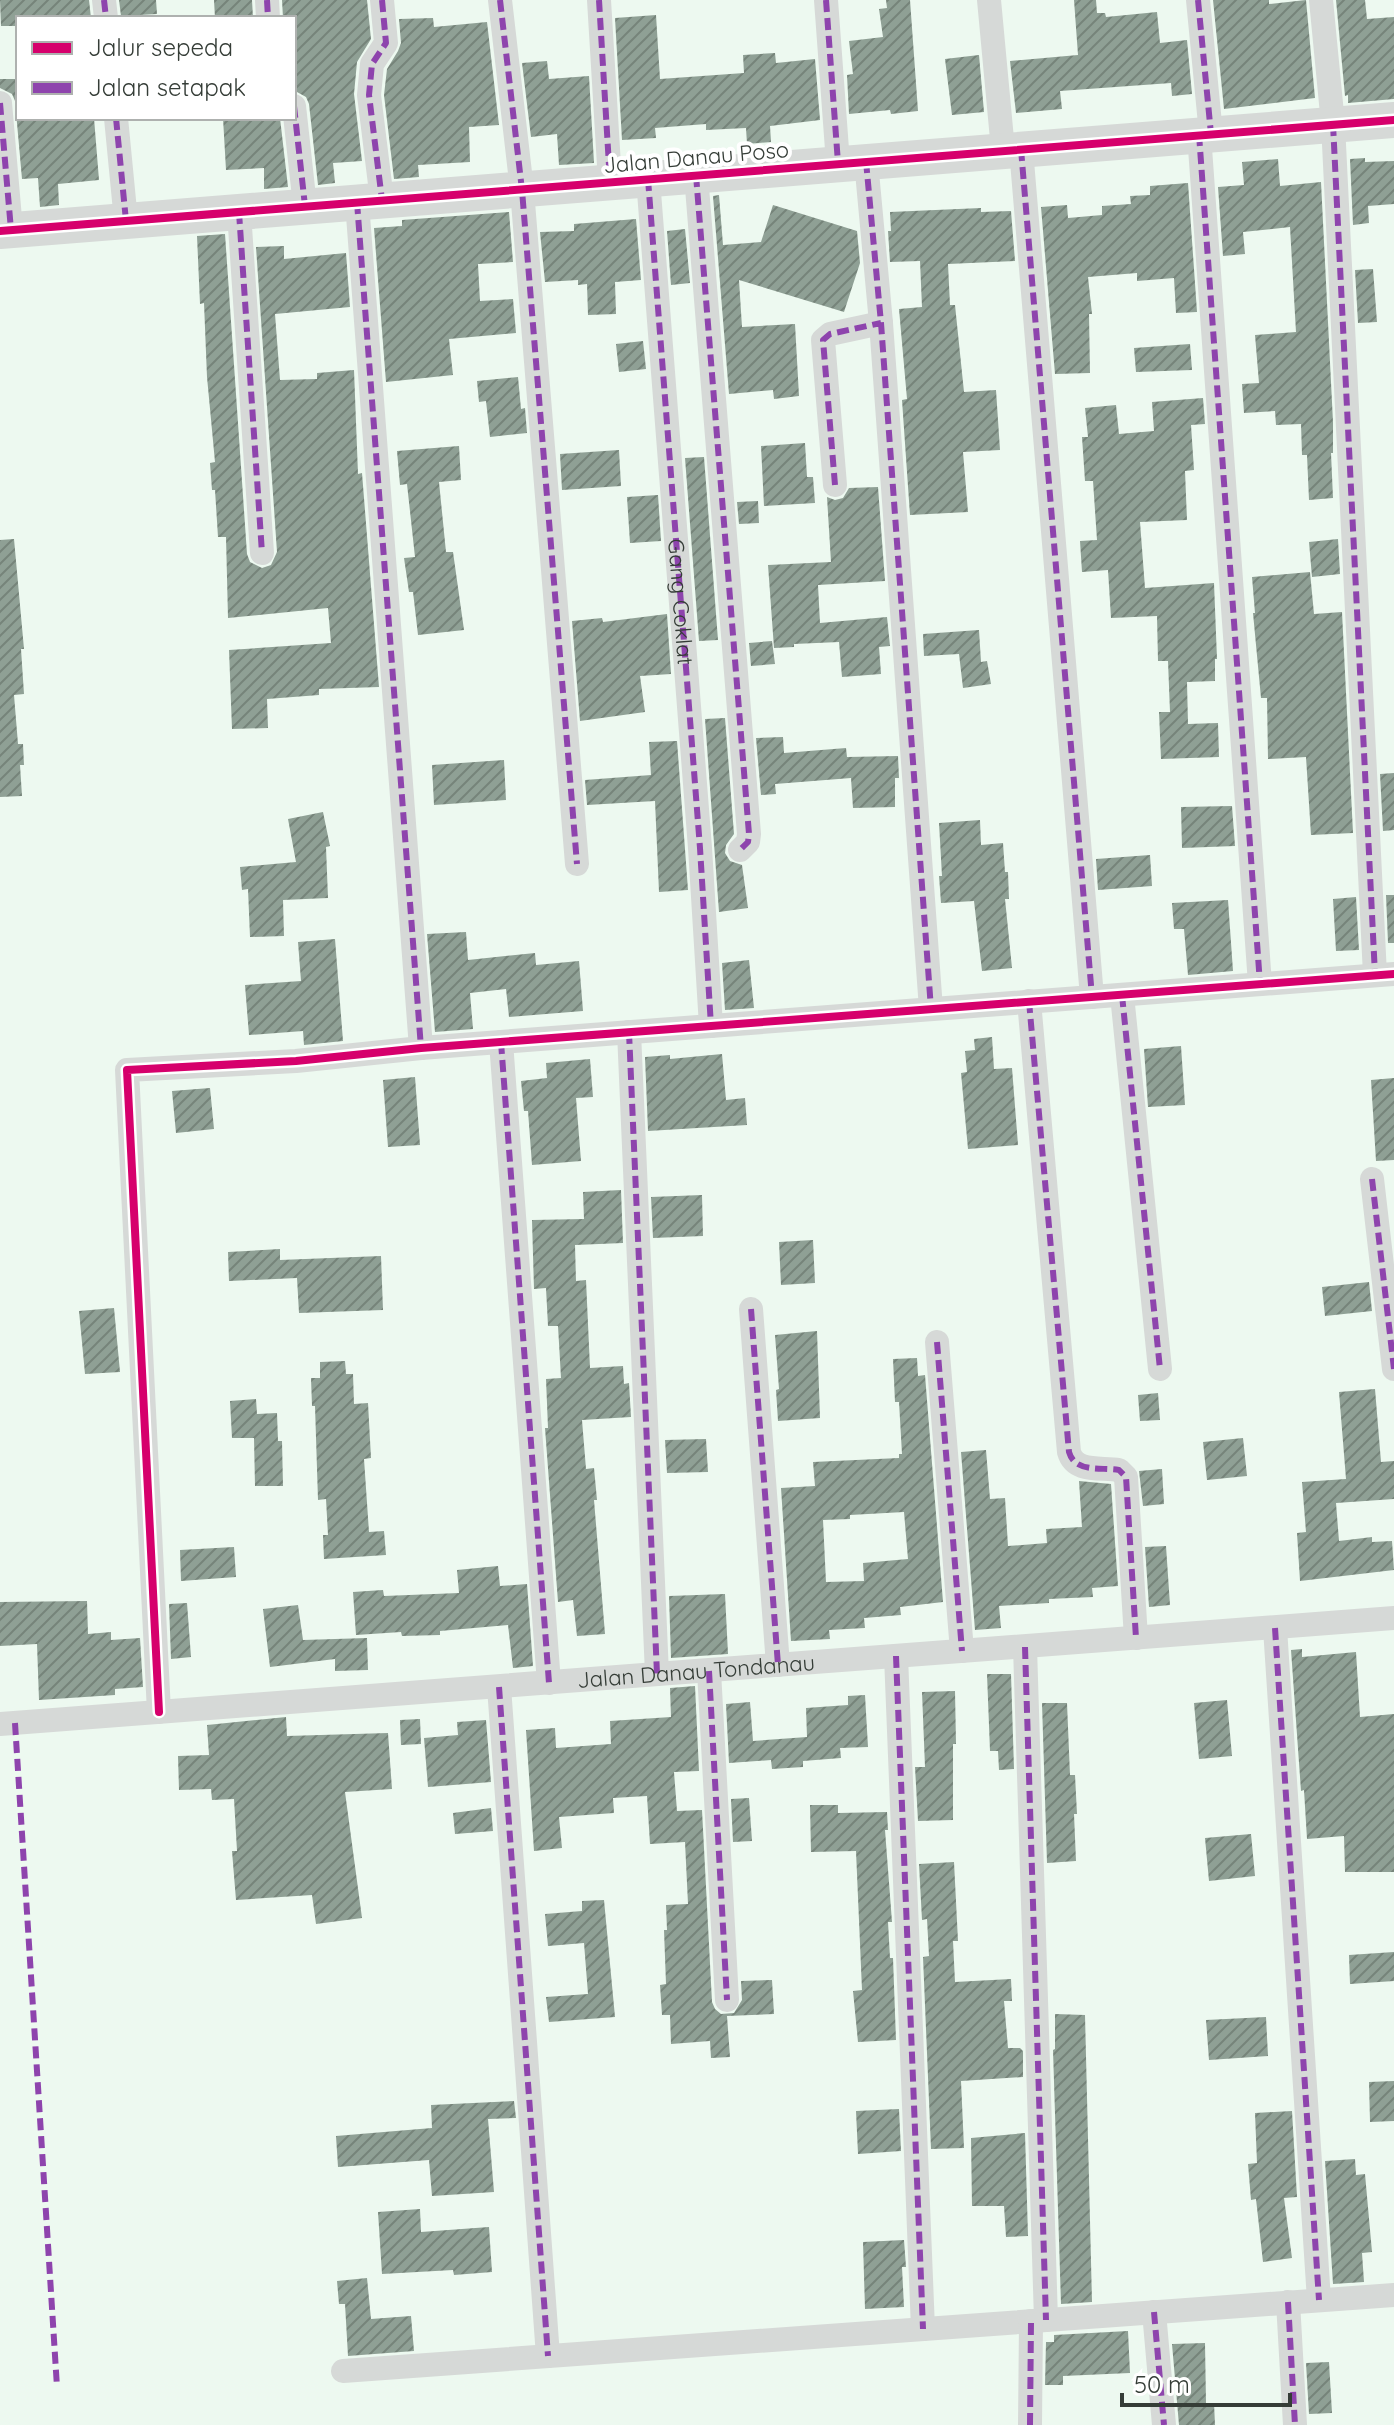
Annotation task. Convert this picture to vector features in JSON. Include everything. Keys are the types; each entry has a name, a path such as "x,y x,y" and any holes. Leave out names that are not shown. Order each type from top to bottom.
{"street":[{"path":"382,0 386,43 372,64 369,95 370,201 421,1048"},
{"path":"500,0 522,190 577,864"},
{"path":"599,0 610,182"},
{"path":"826,0 881,323 931,1009"},
{"path":"989,0 1012,150 1092,997"},
{"path":"1198,0 1260,984"},
{"path":"159,1712 127,1070 296,1061 421,1048 1384,974 1333,124 1321,0"},
{"path":"0,103 5,230"},
{"path":"116,120 126,221"},
{"path":"296,120 305,206"},
{"name":"Jalan Danau Poso","path":"5,230 1394,120"},
{"path":"696,175 749,834 748,842 740,850"},
{"name":"Gang Coklat","path":"648,179 699,832 711,1026"},
{"path":"239,212 262,553"},
{"path":"835,485 823,340 830,334 881,323"},
{"path":"1122,995 1160,1369"},
{"path":"1029,1001 1069,1452 1072,1463 1078,1467 1119,1470 1126,1477 1136,1638"},
{"path":"629,1032 657,1674"},
{"path":"501,1042 549,1683"},
{"path":"1372,1179 1394,1369"},
{"path":"751,1309 778,1665"},
{"path":"937,1342 962,1651"},
{"name":"Jalan Danau Tondanau","path":"0,1724 1394,1618"},
{"path":"1275,1628 1319,2300"},
{"path":"1025,1647 1038,2320 1030,2425"},
{"path":"896,1656 923,2329"},
{"path":"709,1671 727,2000"},
{"path":"499,1687 548,2356"},
{"path":"343,2371 1394,2295"},
{"path":"1288,2302 1295,2425"},
{"path":"1154,2312 1164,2425"}],"building":[{"path":"0,0 89,0 91,16 16,16 16,26 1,26"},
{"path":"119,0 156,0 157,14 121,16"},
{"path":"214,0 252,0 253,16 215,16"},
{"path":"282,0 367,0 371,39 357,62 354,94 362,161 333,163 335,183 318,185 309,104 306,97 297,92 296,16 283,16"},
{"path":"886,0 910,0 918,111 849,114 847,75 853,74 849,41 883,37 879,9 887,8"},
{"path":"1074,0 1096,0 1097,13 1105,13 1106,17 1157,12 1160,43 1187,40 1192,94 1172,96 1171,83 1060,91 1062,109 1016,113 1010,61 1078,55"},
{"path":"1213,0 1269,0 1269,4 1306,0 1315,98 1224,109"},
{"path":"1336,0 1365,0 1367,19 1394,17 1394,99 1348,103"},
{"path":"656,15 660,79 744,73 743,55 775,53 776,63 815,59 820,120 770,126 771,142 747,144 746,128 706,130 706,124 655,128 656,138 622,140 615,18"},
{"path":"433,18 434,27 487,22 499,125 469,127 470,162 418,165 419,177 394,179 384,95 387,69 401,43 399,19"},
{"path":"979,55 984,112 952,115 945,59"},
{"path":"547,61 549,79 589,76 594,163 559,165 557,134 531,137 522,63"},
{"path":"0,79 16,79 16,112 12,94 0,88"},
{"path":"17,120 94,120 99,180 58,184 59,205 40,207 38,178 22,179"},
{"path":"223,120 280,120 288,187 264,189 264,168 226,170"},
{"path":"1365,158 1365,162 1394,161 1394,204 1368,206 1369,223 1353,225 1350,159"},
{"path":"1278,159 1280,186 1321,182 1333,422 1333,498 1309,500 1307,455 1302,455 1301,424 1276,425 1275,411 1244,413 1242,384 1259,383 1255,335 1296,332 1290,227 1243,232 1245,254 1223,256 1218,187 1244,185 1242,162"},
{"path":"1188,183 1197,312 1176,313 1174,278 1137,281 1137,273 1088,277 1092,314 1089,314 1090,373 1055,374 1041,207 1067,205 1068,218 1102,215 1102,206 1131,204 1130,196 1150,195 1150,186"},
{"path":"719,195 723,245 761,242 773,205 857,231 860,263 844,312 739,280 742,327 795,324 799,396 774,399 773,390 729,394 713,196"},
{"path":"981,208 981,212 1011,211 1015,261 948,264 950,305 955,305 964,392 996,390 1000,450 963,452 968,512 910,515 902,400 907,399 899,309 922,307 920,261 890,262 890,212"},
{"path":"509,212 513,262 478,264 480,301 513,299 516,333 449,339 453,375 386,382 374,228 402,226 402,220"},
{"path":"636,219 641,280 615,282 616,314 588,315 587,284 578,285 578,280 545,282 540,232 574,231 574,224"},
{"path":"685,229 690,283 671,285 667,231"},
{"path":"225,234 247,554 250,562 262,568 271,565 277,552 256,247 284,246 284,259 346,253 350,307 275,314 280,380 317,379 317,373 354,370 358,474 362,473 379,687 319,689 319,695 267,699 268,728 232,729 229,650 331,643 328,608 228,618 226,537 218,537 215,490 212,490 210,463 215,462 204,303 200,304 197,236"},
{"path":"1373,269 1377,322 1358,323 1355,270"},
{"path":"643,341 646,369 619,372 616,344"},
{"path":"1190,344 1192,370 1136,372 1134,348"},
{"path":"518,377 527,433 490,437 486,401 479,402 477,381"},
{"path":"1203,398 1205,424 1191,425 1194,470 1185,471 1187,520 1140,522 1145,588 1214,583 1215,681 1187,682 1188,724 1218,723 1219,757 1161,759 1159,712 1170,712 1168,661 1158,661 1157,616 1111,618 1108,570 1082,572 1080,541 1097,540 1093,481 1085,481 1082,437 1088,437 1085,408 1116,405 1119,434 1154,431 1152,402"},
{"path":"805,443 807,477 813,477 815,503 764,506 761,446"},
{"path":"459,446 461,480 439,482 446,552 453,552 464,630 418,635 413,592 409,592 404,558 415,557 407,484 400,485 397,451"},
{"path":"619,450 621,486 562,490 560,454"},
{"path":"704,457 718,640 699,641 685,458"},
{"path":"878,487 885,581 818,585 820,623 887,617 890,646 879,647 881,674 842,677 839,642 774,648 768,565 831,562 827,497 835,500 843,498 849,488"},
{"path":"658,495 661,541 630,543 627,497"},
{"path":"758,501 759,523 739,524 737,502"},
{"path":"14,539 24,649 21,649 24,694 14,695 18,744 23,744 24,765 20,765 22,796 0,797 0,540"},
{"path":"1338,539 1340,574 1312,577 1309,542"},
{"path":"1310,572 1314,614 1342,612 1353,833 1311,835 1306,757 1268,759 1267,698 1261,698 1252,577"},
{"path":"667,614 671,674 640,676 645,712 580,721 572,621 602,618 603,622"},
{"path":"979,630 981,662 987,661 991,684 963,688 959,654 924,656 923,634"},
{"path":"772,641 775,664 751,666 749,643"},
{"path":"725,718 734,834 726,845 725,853 730,861 742,865 748,908 719,912 705,719"},
{"path":"783,737 784,753 846,748 847,757 898,756 895,807 853,808 851,778 775,784 776,794 761,795 756,738"},
{"path":"677,741 688,890 659,892 655,801 587,805 585,780 651,775 649,742"},
{"path":"504,760 506,800 434,805 432,765"},
{"path":"1394,773 1394,830 1383,831 1380,774"},
{"path":"1232,806 1235,846 1182,848 1181,807"},
{"path":"323,812 330,846 326,847 328,898 283,900 284,936 250,937 248,889 242,890 240,867 296,862 288,819"},
{"path":"980,820 981,845 1003,843 1005,872 1008,872 1009,899 1005,899 1012,968 982,971 974,901 941,903 939,823"},
{"path":"1150,855 1152,886 1098,890 1096,859"},
{"path":"1386,895 1394,895 1394,943 1388,943"},
{"path":"1356,897 1359,950 1336,951 1333,899"},
{"path":"1228,900 1233,971 1188,975 1184,929 1174,929 1172,903"},
{"path":"466,932 468,960 535,953 536,965 579,961 583,1011 509,1017 506,989 470,993 473,1029 435,1032 427,934"},
{"path":"335,939 343,1041 304,1045 303,1031 249,1035 245,985 301,981 298,942"},
{"path":"749,960 754,1008 725,1010 722,963"},
{"path":"992,1037 994,1069 1012,1068 1018,1145 968,1149 961,1073 967,1072 965,1051 975,1050 974,1039"},
{"path":"1181,1046 1185,1105 1148,1107 1144,1049"},
{"path":"722,1054 726,1100 745,1098 747,1125 648,1131 645,1057 670,1055 670,1059"},
{"path":"590,1059 593,1097 576,1098 581,1161 532,1165 528,1111 524,1111 521,1081 547,1078 546,1063"},
{"path":"415,1077 420,1145 388,1147 383,1080"},
{"path":"1394,1078 1394,1160 1376,1161 1371,1080"},
{"path":"210,1088 214,1129 176,1133 172,1091"},
{"path":"621,1190 623,1243 575,1245 576,1281 586,1280 590,1368 623,1366 624,1384 629,1383 631,1417 582,1420 586,1469 594,1468 605,1634 577,1636 573,1600 558,1602 545,1428 548,1428 546,1379 561,1378 558,1326 548,1326 546,1288 534,1289 532,1220 584,1219 583,1192"},
{"path":"702,1195 703,1236 653,1238 651,1197"},
{"path":"813,1240 815,1283 781,1285 779,1242"},
{"path":"280,1249 280,1260 381,1256 383,1310 299,1313 297,1278 229,1281 228,1252"},
{"path":"1369,1282 1372,1311 1325,1316 1322,1287"},
{"path":"114,1308 120,1372 85,1374 79,1311"},
{"path":"817,1331 820,1418 778,1421 775,1335"},
{"path":"917,1358 918,1376 925,1375 943,1602 900,1607 901,1615 864,1618 865,1628 829,1630 830,1639 791,1641 781,1488 815,1486 813,1462 899,1458 902,1454 899,1402 895,1402 893,1359","holes":["904,1512 908,1559 863,1563 864,1581 826,1582 823,1520"]},
{"path":"345,1361 346,1374 353,1374 354,1404 368,1403 371,1458 364,1459 369,1532 384,1531 386,1555 324,1559 323,1535 328,1535 326,1499 318,1500 311,1378 320,1378 320,1362"},
{"path":"1375,1389 1381,1462 1394,1461 1394,1499 1336,1503 1339,1541 1372,1537 1372,1542 1392,1541 1394,1570 1300,1581 1297,1533 1306,1532 1302,1482 1346,1479 1339,1392"},
{"path":"1158,1393 1160,1420 1140,1421 1138,1395"},
{"path":"256,1399 257,1414 277,1413 278,1441 282,1441 283,1486 255,1486 254,1438 232,1438 230,1401"},
{"path":"1243,1438 1247,1476 1207,1480 1203,1442"},
{"path":"706,1439 708,1472 667,1473 665,1440"},
{"path":"986,1450 990,1499 1005,1498 1008,1546 1047,1543 1046,1529 1082,1527 1079,1481 1111,1484 1118,1586 1092,1588 1093,1597 999,1606 1001,1628 975,1630 961,1452"},
{"path":"1162,1469 1164,1504 1143,1506 1139,1471"},
{"path":"1166,1546 1170,1605 1149,1607 1145,1547"},
{"path":"234,1547 236,1577 181,1581 180,1550"},
{"path":"498,1566 500,1586 527,1584 533,1666 513,1668 508,1625 440,1631 440,1635 402,1636 401,1632 356,1635 353,1592 383,1590 384,1596 459,1593 457,1570"},
{"path":"725,1594 728,1654 671,1658 669,1596"},
{"path":"87,1601 88,1634 111,1632 111,1640 140,1638 143,1687 115,1689 115,1695 39,1700 37,1644 0,1646 0,1602"},
{"path":"187,1603 191,1657 171,1659 169,1604"},
{"path":"298,1605 303,1640 367,1638 368,1670 335,1671 335,1659 270,1667 263,1609"},
{"path":"1302,1649 1302,1657 1356,1652 1360,1717 1394,1714 1394,1872 1345,1872 1344,1836 1307,1839 1291,1650"},
{"path":"987,1674 1011,1674 1014,1769 999,1770 998,1751 990,1751"},
{"path":"695,1686 699,1771 674,1772 677,1811 702,1810 712,2002 715,2009 721,2014 734,2013 742,2000 741,1981 772,1980 774,2014 727,2016 730,2057 711,2058 710,2041 671,2044 670,2015 662,2015 660,1985 666,1984 666,1905 688,1904 685,1842 650,1844 647,1796 613,1798 614,1813 559,1817 562,1848 534,1851 526,1730 555,1728 556,1748 611,1744 610,1721 671,1717 670,1688"},
{"path":"955,1691 953,1820 918,1821 915,1767 925,1767 922,1692"},
{"path":"865,1695 868,1747 840,1748 841,1758 803,1761 803,1767 772,1769 771,1760 729,1763 726,1704 750,1702 753,1741 807,1737 806,1708 848,1705 848,1696"},
{"path":"1227,1700 1232,1756 1199,1759 1194,1703"},
{"path":"1042,1703 1067,1703 1070,1775 1075,1775 1076,1861 1047,1863"},
{"path":"286,1717 287,1736 388,1733 392,1789 345,1792 362,1918 316,1924 312,1895 236,1900 232,1851 237,1851 234,1799 212,1800 211,1789 179,1790 178,1756 209,1755 207,1725"},
{"path":"420,1719 421,1744 401,1745 400,1720"},
{"path":"486,1720 491,1782 428,1787 424,1738 458,1735 457,1722"},
{"path":"749,1798 752,1841 733,1842 731,1799"},
{"path":"810,1805 838,1805 838,1813 887,1812 888,1830 885,1830 892,1922 888,1922 890,1958 893,1958 896,2040 858,2042 853,1991 862,1990 856,1851 811,1852"},
{"path":"491,1808 493,1831 455,1834 453,1813"},
{"path":"1251,1834 1255,1876 1209,1881 1205,1838"},
{"path":"954,1862 958,1941 953,1941 955,1982 1011,1979 1012,2001 1004,2001 1008,2048 1023,2051 1023,2077 961,2081 964,2148 931,2149 923,1957 929,1956 927,1919 922,1920 919,1864"},
{"path":"604,1900 615,2017 549,2022 546,1997 588,1994 584,1943 548,1946 545,1914 582,1911 582,1901"},
{"path":"1394,1952 1394,1981 1350,1984 1349,1955"},
{"path":"1055,2014 1085,2015 1092,2302 1061,2304 1053,2050"},
{"path":"1266,2017 1268,2056 1209,2060 1206,2020"},
{"path":"1394,2081 1394,2121 1370,2122 1369,2082"},
{"path":"514,2101 516,2118 488,2119 494,2192 432,2196 429,2160 338,2167 336,2136 432,2128 431,2105"},
{"path":"899,2109 901,2151 858,2154 856,2111"},
{"path":"1292,2111 1297,2197 1284,2198 1292,2258 1263,2262 1256,2199 1251,2200 1248,2164 1257,2163 1255,2113"},
{"path":"1025,2133 1028,2236 1006,2237 1004,2206 972,2206 971,2138"},
{"path":"1355,2159 1356,2175 1365,2174 1372,2252 1362,2253 1364,2282 1333,2284 1325,2161"},
{"path":"420,2209 421,2232 489,2227 492,2272 454,2275 453,2270 382,2274 378,2212"},
{"path":"904,2240 904,2307 865,2309 863,2242"},
{"path":"367,2278 371,2319 411,2316 414,2351 348,2356 345,2304 339,2304 337,2281"},
{"path":"1128,2331 1130,2373 1063,2376 1063,2385 1045,2385 1046,2342 1054,2342 1054,2335"},
{"path":"1205,2343 1206,2403 1214,2403 1215,2425 1179,2425 1172,2344"},
{"path":"1329,2362 1332,2413 1309,2414 1306,2363"}],"marked path":[{"path":"104,0 106,16"},
{"path":"267,0 268,16"},
{"path":"382,0 386,43 372,64 369,95 382,200"},
{"path":"500,0 522,190 577,864"},
{"path":"599,0 610,182"},
{"path":"826,0 838,163"},
{"path":"1198,0 1211,134"},
{"path":"0,103 11,230"},
{"path":"116,120 126,221"},
{"path":"296,120 305,206"},
{"path":"1333,124 1375,975"},
{"path":"1199,134 1260,984"},
{"path":"1021,149 1092,997"},
{"path":"866,161 881,323 931,1009"},
{"path":"696,175 749,834 748,842 740,850"},
{"path":"648,179 711,1026"},
{"path":"357,202 421,1048"},
{"path":"239,212 262,553"},
{"path":"835,485 823,340 830,334 881,323"},
{"path":"1122,995 1160,1369"},
{"path":"1029,1001 1069,1452 1072,1459 1082,1466 1119,1470 1126,1477 1136,1638"},
{"path":"629,1032 657,1674"},
{"path":"501,1042 549,1683"},
{"path":"1372,1179 1394,1369"},
{"path":"751,1309 778,1665"},
{"path":"937,1342 962,1651"},
{"path":"1275,1628 1319,2300"},
{"path":"1025,1647 1046,2320"},
{"path":"896,1656 923,2329"},
{"path":"709,1671 727,2000"},
{"path":"499,1687 548,2356"},
{"path":"15,1723 57,2387"},
{"path":"1288,2302 1295,2425"},
{"path":"1154,2312 1164,2425"},
{"path":"1030,2425 1031,2321"}],"cycle path":[{"path":"0,231 1394,120"},
{"path":"159,1712 127,1070 296,1061 421,1048 1394,974"}]}
